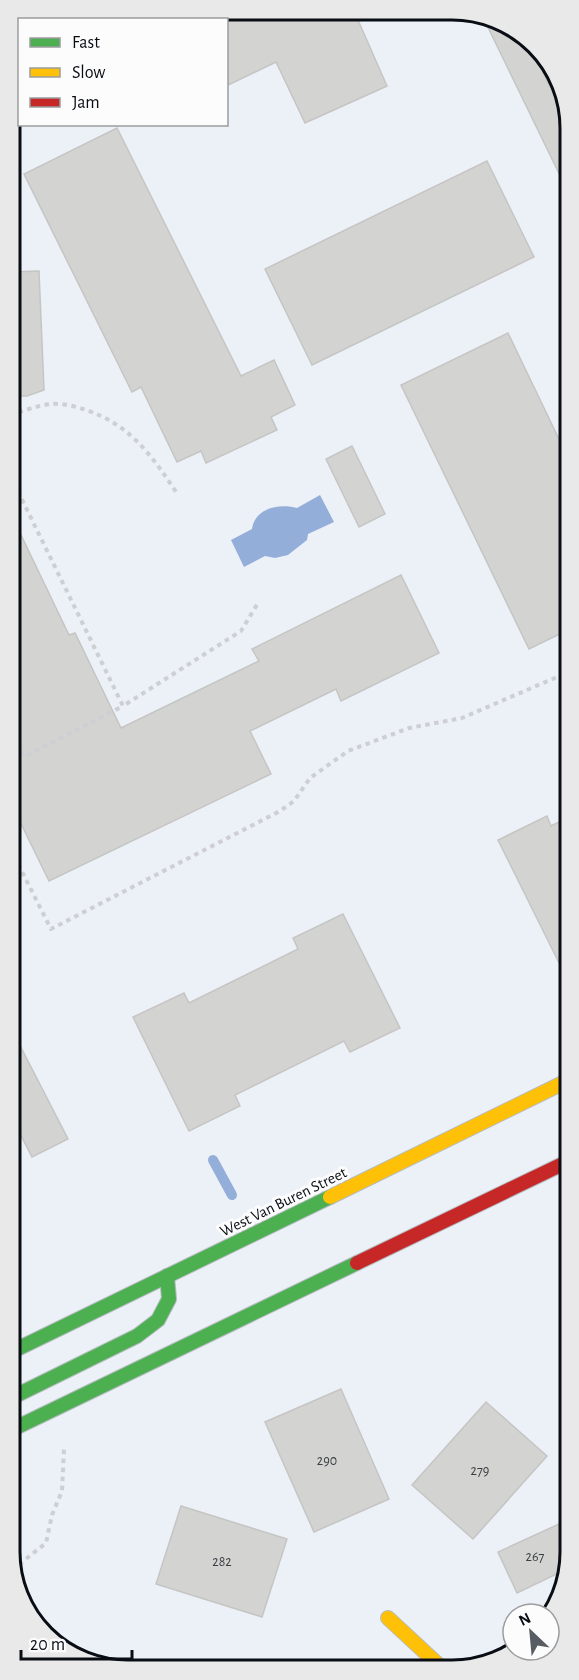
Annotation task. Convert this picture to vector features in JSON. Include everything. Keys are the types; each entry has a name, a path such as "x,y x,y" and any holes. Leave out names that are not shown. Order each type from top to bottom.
{"main road":[{"name":"West Van Buren Street","path":"20,1348 559,1085"},
{"path":"20,1426 559,1166"},
{"path":"20,1394 137,1336 158,1320 169,1299 167,1276"},
{"path":"388,1618 433,1660"}],"path":[{"path":"20,412 51,404 74,406 104,416 132,435 154,459 178,495"},
{"path":"20,495 123,706"},
{"path":"20,752 28,754 123,706 241,632 258,603"},
{"path":"20,868 51,929 280,811 294,801 310,778 348,751 409,728 462,718 557,677"},
{"path":"20,1563 46,1543 52,1515 62,1491 64,1449"}],"water":[{"path":"320,495 334,522 308,534 307,540 288,555 275,558 265,556 244,567 231,540 252,529 254,522 263,512 283,506 297,508"}],"building":[{"path":"228,20 358,20 387,86 305,123 276,62 228,85"},
{"path":"487,26 517,42 528,51 541,68 556,100 560,128 560,175"},
{"path":"117,128 241,376 274,360 295,405 271,417 277,430 206,463 201,451 177,462 141,387 132,392 24,174"},
{"path":"487,161 534,257 312,365 265,269"},
{"path":"39,271 44,390 27,396 20,396 20,272"},
{"path":"508,333 560,441 560,634 529,649 401,385"},
{"path":"352,446 385,514 359,527 326,459"},
{"path":"20,533 69,635 75,633 121,728 259,661 252,649 401,575 439,653 341,701 336,689 250,731 271,774 49,881 20,822"},
{"path":"547,816 551,826 560,822 559,964 498,840"},
{"path":"343,914 400,1028 350,1052 344,1041 235,1095 240,1106 189,1131 133,1017 184,993 189,1003 298,949 293,938"},
{"path":"20,1046 68,1139 32,1157 20,1134"},
{"path":"341,1389 389,1499 314,1532 265,1422"},
{"path":"486,1402 547,1456 473,1539 412,1485"},
{"path":"181,1506 287,1539 262,1617 156,1584"},
{"path":"559,1524 557,1574 517,1593 498,1552"}],"waterway":[{"path":"213,1160 232,1195"}],"traffic: fast":[{"path":"20,1348 330,1197"},
{"path":"20,1426 357,1263"},
{"path":"20,1394 137,1336 158,1320 169,1299 167,1276"}],"traffic: slow":[{"path":"330,1197 559,1085"},
{"path":"388,1618 433,1660"}],"traffic: jam":[{"path":"357,1263 559,1166"}]}
